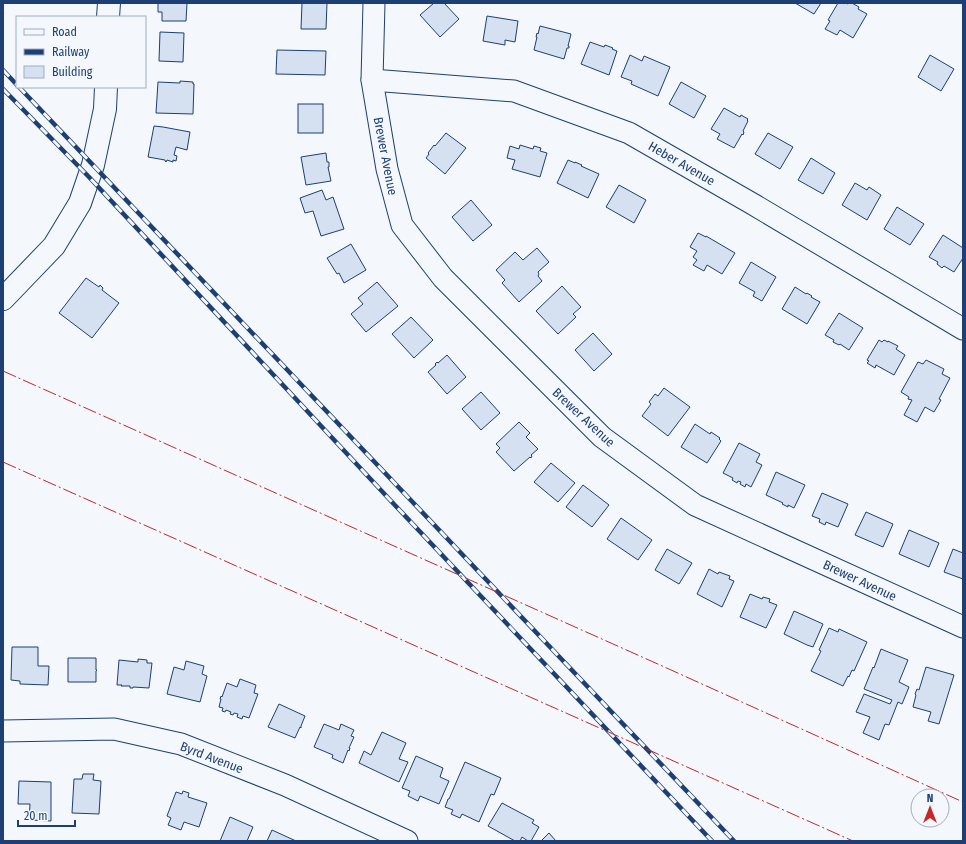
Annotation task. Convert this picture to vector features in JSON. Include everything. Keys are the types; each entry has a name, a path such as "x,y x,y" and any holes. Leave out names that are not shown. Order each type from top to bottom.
{"main road":[{"path":"108,16 109,3"},
{"path":"3,299 54,246 80,203 93,165 105,108 106,88"}],"street":[{"name":"Brewer Avenue","path":"374,3 372,80 387,169 402,225 443,278 602,437 694,505 963,627"},
{"name":"Heber Avenue","path":"372,80 514,91 629,132 963,329"},
{"name":"Byrd Avenue","path":"3,731 114,729 181,744 285,786 407,841"}],"building":[{"path":"158,3 187,3 186,21 162,21 162,12 158,12"},
{"path":"302,3 327,3 326,29 301,29"},
{"path":"434,3 444,3 459,19 440,37 420,15"},
{"path":"795,3 821,3 814,14"},
{"path":"838,3 852,3 859,7 858,9 867,14 853,38 840,30 837,35 825,29 830,21 828,20"},
{"path":"487,16 518,21 515,42 505,40 505,45 483,41"},
{"path":"540,26 571,34 568,46 569,48 567,48 564,59 534,50 537,33 538,34"},
{"path":"160,32 184,33 183,62 159,61"},
{"path":"590,42 604,47 605,45 617,51 609,75 581,64"},
{"path":"277,50 326,51 325,75 276,74"},
{"path":"630,55 642,61 644,56 670,67 658,96 631,84 632,81 621,77"},
{"path":"930,55 954,69 941,91 918,77"},
{"path":"180,81 193,82 194,84 193,114 156,113 158,82 180,83"},
{"path":"681,82 706,96 694,118 669,104"},
{"path":"298,104 323,104 323,133 298,133"},
{"path":"724,108 740,117 741,115 748,119 743,135 742,134 734,148 717,139 720,134 711,129"},
{"path":"154,126 190,132 187,150 176,147 174,155 177,156 176,161 173,160 173,162 167,160 166,162 165,160 148,157"},
{"path":"446,133 466,148 445,174 426,158 434,145 435,146"},
{"path":"768,133 793,147 780,169 755,154"},
{"path":"520,145 533,149 534,146 541,148 540,151 547,153 540,177 512,169 515,160 507,158 510,146 519,149"},
{"path":"326,153 327,162 329,162 328,167 331,181 306,185 301,157"},
{"path":"811,158 835,173 823,194 798,180"},
{"path":"568,160 582,165 581,166 599,174 588,198 557,183"},
{"path":"855,183 867,190 869,187 881,195 867,220 842,205"},
{"path":"619,185 646,200 634,223 606,207"},
{"path":"322,190 326,200 333,197 344,229 321,236 313,211 305,213 300,198"},
{"path":"471,200 492,225 473,241 452,217"},
{"path":"897,207 924,224 910,245 884,229"},
{"path":"698,233 735,253 722,274 707,265 704,271 693,265 697,260 693,257 697,251 690,247"},
{"path":"943,235 963,248 963,258 954,272 944,266 942,268 937,264 938,262 929,257"},
{"path":"351,244 366,270 344,283 339,273 337,274 327,258"},
{"path":"537,248 549,262 538,272 538,276 542,281 519,302 502,283 505,280 496,270 515,252 523,260"},
{"path":"751,262 776,277 762,301 753,296 755,292 739,283"},
{"path":"86,278 99,287 100,285 103,288 102,290 119,303 92,338 59,313"},
{"path":"377,282 398,306 366,332 351,314 363,304 358,298"},
{"path":"562,286 581,307 573,314 576,317 558,334 536,311"},
{"path":"795,287 820,302 807,324 782,309"},
{"path":"839,313 863,328 849,350 840,344 839,345 833,342 834,340 825,335"},
{"path":"411,317 433,340 414,358 392,334"},
{"path":"593,333 612,354 594,371 575,350"},
{"path":"879,340 882,342 884,340 888,341 898,346 896,349 905,355 894,375 876,365 875,368 867,363 869,361 867,360"},
{"path":"447,355 466,377 447,394 428,372 436,365 435,364 437,362 438,363"},
{"path":"926,360 944,369 942,374 950,378 939,399 941,400 934,412 925,407 917,422 904,415 912,400 908,399 909,397 901,392 918,362 923,364"},
{"path":"664,388 690,407 668,436 642,416 651,404 649,402 655,394 658,396"},
{"path":"481,392 500,413 481,430 462,409"},
{"path":"519,422 530,433 526,437 538,449 531,455 531,458 530,457 514,471 496,452 500,448 496,444"},
{"path":"695,424 710,434 711,432 720,438 719,439 721,441 707,463 681,447"},
{"path":"739,443 760,454 756,462 762,465 751,487 746,484 745,487 738,481 737,483 732,480 733,478 723,473"},
{"path":"551,463 575,483 558,502 534,482"},
{"path":"776,472 805,485 794,508 788,505 788,507 766,495"},
{"path":"583,485 609,505 592,527 566,507"},
{"path":"822,493 848,504 838,527 826,522 825,525 819,522 820,519 812,516"},
{"path":"866,512 893,524 883,547 855,535"},
{"path":"621,518 652,540 638,560 607,539"},
{"path":"909,530 939,543 929,567 899,554"},
{"path":"667,549 692,563 679,584 655,570"},
{"path":"953,549 963,553 963,579 944,572"},
{"path":"709,569 718,574 719,572 730,576 729,579 734,581 722,607 697,594"},
{"path":"750,594 762,599 763,597 770,599 769,602 777,605 766,628 740,617"},
{"path":"794,611 823,624 813,647 784,634"},
{"path":"829,628 838,632 839,629 867,642 854,671 852,670 843,686 811,671 821,651 819,650"},
{"path":"12,647 38,647 38,666 49,666 48,685 20,684 20,681 11,680"},
{"path":"881,649 908,660 899,682 909,687 902,704 898,702 889,725 885,724 879,740 863,733 870,717 856,712 864,694 890,704 892,700 864,689"},
{"path":"68,658 96,658 96,682 68,682"},
{"path":"138,659 147,660 147,663 152,663 149,688 130,688 130,686 117,685 119,660 138,662"},
{"path":"186,661 204,666 202,674 207,676 200,702 167,694 174,667 184,670"},
{"path":"926,667 954,675 939,724 928,721 931,712 913,707 915,694 917,689 919,690"},
{"path":"240,679 256,685 254,693 258,694 249,718 243,716 242,719 237,717 238,714 230,714 231,712 226,710 225,712 222,711 223,708 219,707 221,696 222,697 227,683 237,687"},
{"path":"279,704 305,716 301,728 300,727 295,738 268,727"},
{"path":"324,724 339,730 341,724 354,730 351,736 354,737 343,763 332,758 333,755 314,747"},
{"path":"382,732 406,743 399,759 408,762 399,782 359,763 364,751 371,755"},
{"path":"416,756 443,768 440,777 449,781 439,804 420,796 418,801 408,796 410,791 402,788"},
{"path":"465,762 501,778 494,795 491,794 479,822 462,814 460,818 451,814 453,810 445,807"},
{"path":"83,774 94,774 93,780 101,781 99,814 72,813 74,779 82,779"},
{"path":"19,781 51,782 51,821 29,820 30,804 18,804"},
{"path":"183,791 189,793 188,797 207,803 199,827 184,822 181,830 168,825 171,818 167,816 176,792 182,794"},
{"path":"502,803 534,820 532,823 539,827 531,841 528,841 522,837 520,841 515,841 488,826"},
{"path":"230,817 253,827 247,841 220,841"},
{"path":"272,830 296,841 267,841"},
{"path":"549,833 556,841 541,841"}],"railway":[{"path":"3,70 16,84"},
{"path":"20,88 734,841"},
{"path":"3,89 89,177 391,501 712,841"}],"power":[{"path":"3,371 963,802"},
{"path":"3,462 853,841"}]}
